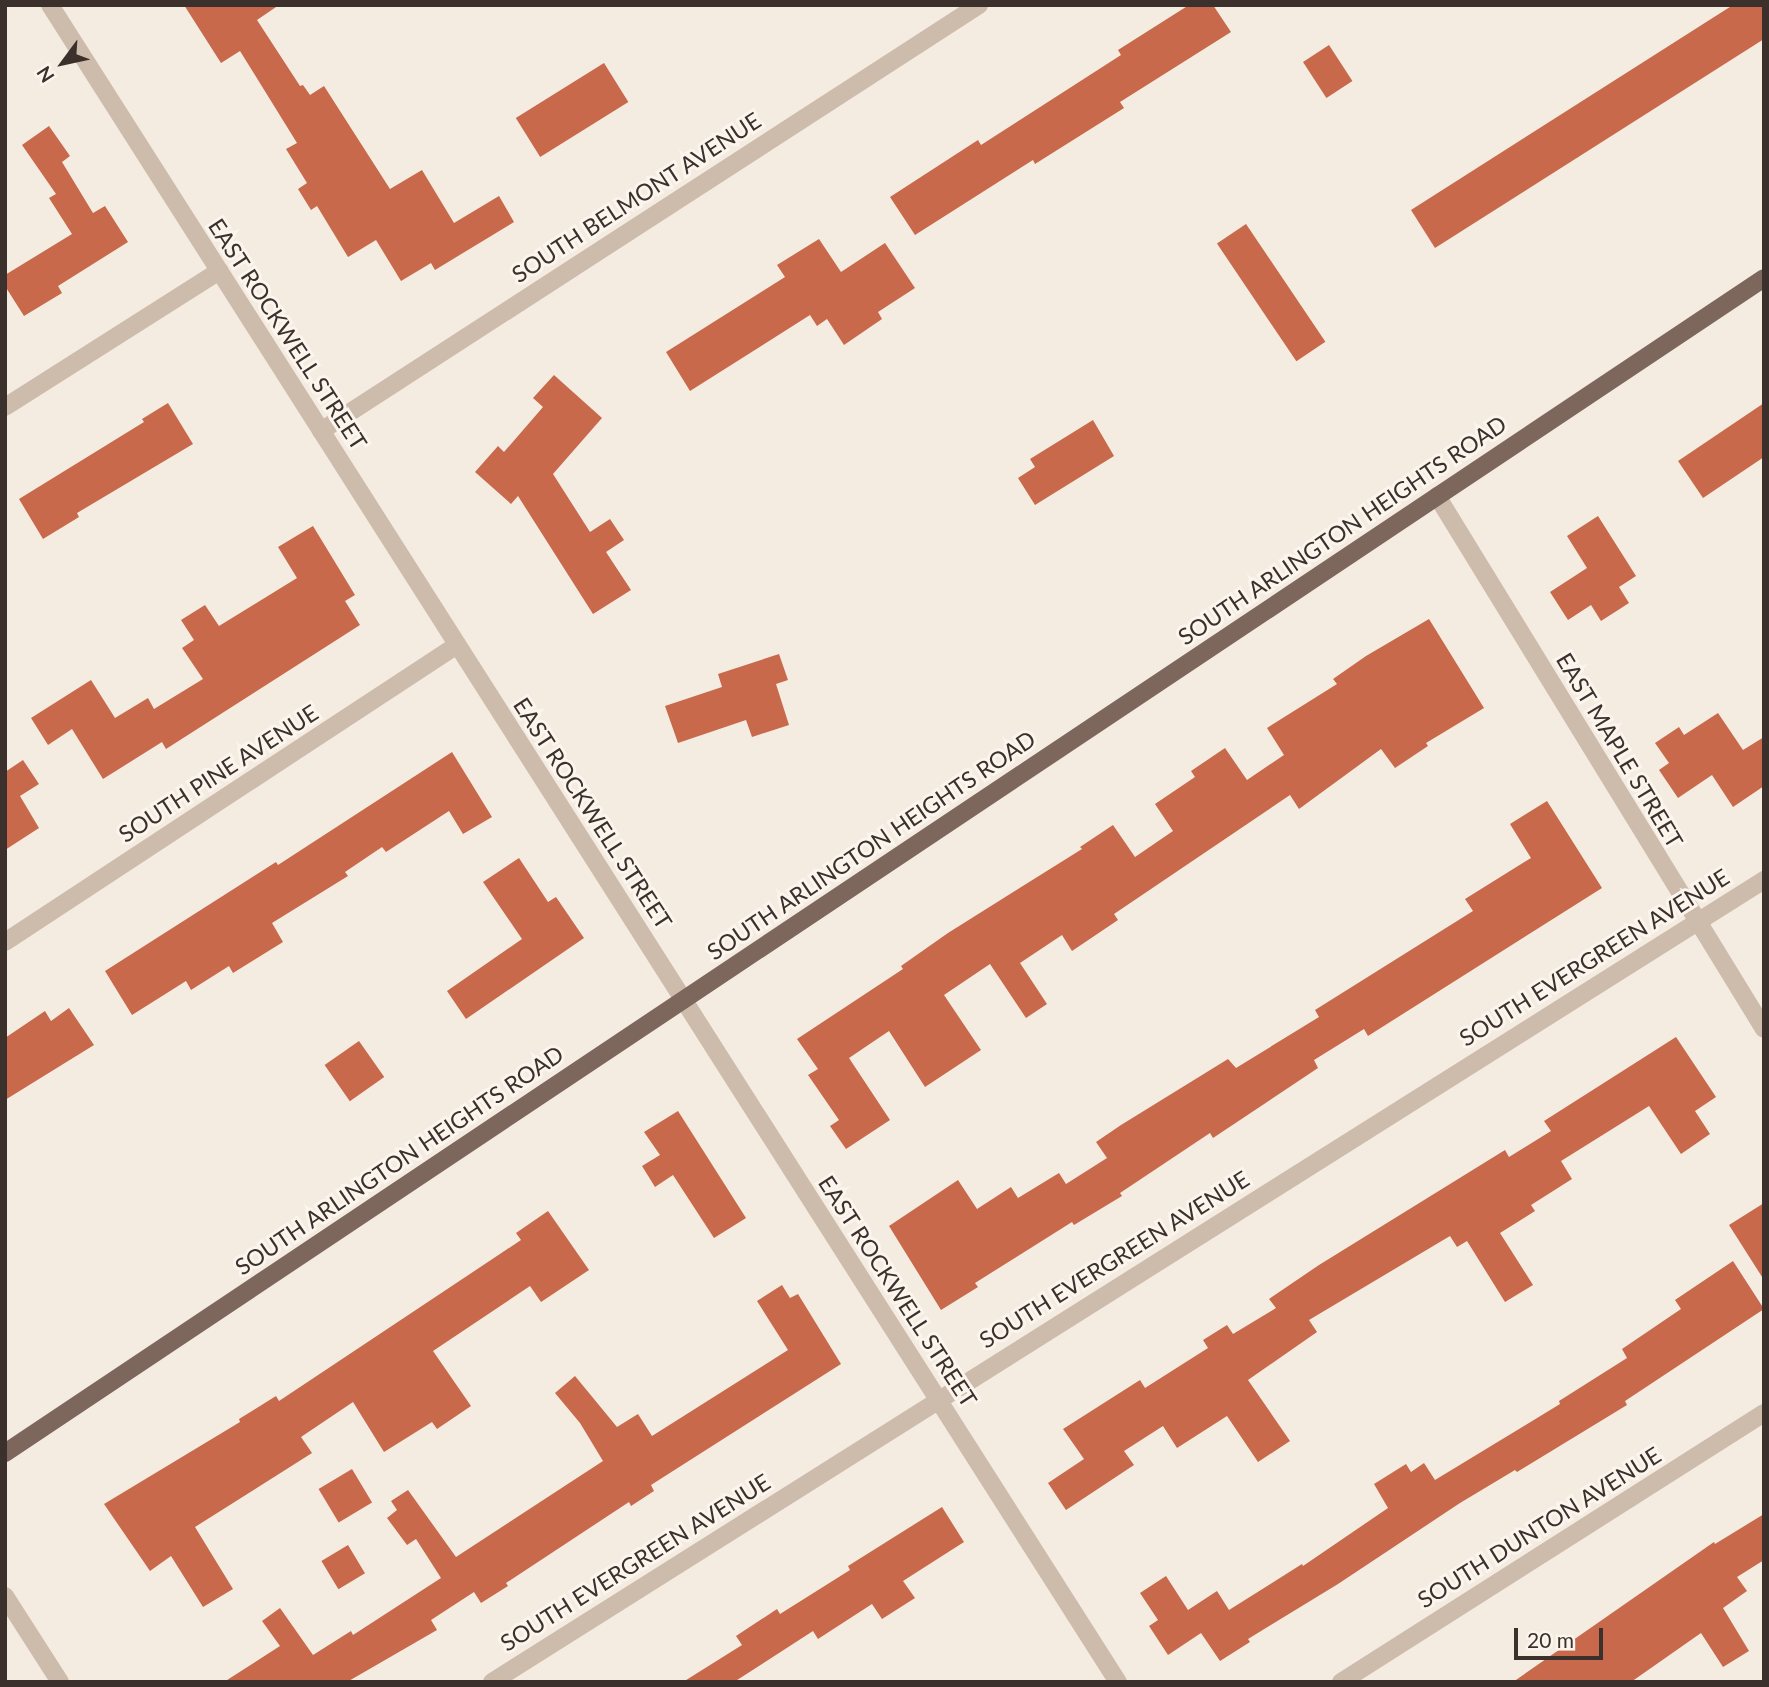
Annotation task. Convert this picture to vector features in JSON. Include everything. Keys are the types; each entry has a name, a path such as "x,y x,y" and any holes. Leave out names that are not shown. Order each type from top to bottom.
{"main road":[{"name":"SOUTH ARLINGTON HEIGHTS ROAD","path":"5,1453 1764,278"}],"street":[{"name":"EAST ROCKWELL STREET","path":"50,5 1118,1682"},
{"name":"SOUTH BELMONT AVENUE","path":"321,430 979,5"},
{"path":"5,407 219,271"},
{"name":"EAST MAPLE STREET","path":"1437,496 1696,923 1764,1029"},
{"name":"SOUTH PINE AVENUE","path":"5,942 457,645"},
{"name":"SOUTH EVERGREEN AVENUE","path":"492,1682 1764,880"},
{"name":"SOUTH DUNTON AVENUE","path":"1341,1682 1764,1413"},
{"path":"5,1596 60,1682"}],"building":[{"path":"184,5 279,5 257,20 300,86 303,85 310,95 324,86 390,189 422,170 454,223 499,196 514,222 435,270 431,263 401,281 376,240 348,257 317,206 311,210 298,189 307,183 286,149 297,143 240,51 221,63"},
{"path":"1189,5 1213,5 1231,32 1120,102 1124,108 1035,164 1033,160 915,235 890,197 978,140 981,145 1121,55 1118,50"},
{"path":"1733,5 1764,5 1764,39 1435,248 1411,210"},
{"path":"1329,45 1352,81 1326,98 1303,62"},
{"path":"604,63 628,102 540,157 516,118"},
{"path":"49,126 70,156 62,162 93,213 105,206 128,242 58,286 62,293 24,316 5,286 5,275 72,234 49,198 56,194 22,145"},
{"path":"1246,224 1325,342 1296,361 1217,244"},
{"path":"819,239 841,272 885,243 915,288 878,312 882,319 844,345 827,319 817,326 810,315 690,391 666,352 785,277 777,265"},
{"path":"554,375 602,418 553,474 590,532 610,519 624,540 606,552 631,590 593,614 518,496 511,504 475,472 498,446 504,452 543,407 533,398"},
{"path":"168,403 193,444 77,513 79,517 43,539 19,499 144,422 142,419"},
{"path":"1764,403 1764,457 1703,498 1678,461"},
{"path":"1093,420 1114,456 1035,505 1018,478 1035,467 1030,459"},
{"path":"1598,516 1636,576 1619,587 1629,603 1601,621 1591,605 1568,620 1550,592 1587,568 1567,536"},
{"path":"313,526 355,595 345,601 360,625 166,749 162,742 103,779 72,729 48,745 31,718 91,680 115,718 148,698 154,709 203,679 182,648 194,640 181,620 205,605 219,626 297,578 278,547"},
{"path":"1429,619 1484,708 1426,743 1428,746 1395,768 1381,749 1299,809 1290,795 1114,914 1118,920 1072,951 1062,935 1020,963 1047,1004 1026,1018 990,964 944,995 981,1050 925,1087 889,1031 849,1058 890,1120 846,1149 830,1126 839,1120 808,1075 818,1069 797,1039 903,969 901,966 948,933 1082,849 1080,847 1113,825 1135,857 1173,831 1155,804 1195,777 1191,771 1225,748 1247,780 1284,755 1267,728 1337,684 1333,679 1366,656"},
{"path":"779,654 788,680 776,684 789,725 752,737 746,720 678,743 665,706 722,687 718,674"},
{"path":"1718,713 1743,750 1764,737 1764,786 1733,807 1712,775 1678,798 1659,770 1669,763 1655,743 1679,727 1684,735"},
{"path":"452,752 492,817 463,834 449,811 386,852 382,847 345,872 348,876 272,923 283,942 233,973 229,966 191,990 186,981 132,1015 105,971 276,862 278,865"},
{"path":"23,760 39,784 20,796 39,828 5,850 5,772"},
{"path":"1547,801 1602,888 1368,1036 1364,1029 1314,1060 1318,1068 1213,1138 1210,1133 1120,1193 1122,1196 1074,1225 1072,1222 975,1283 978,1287 941,1310 889,1226 958,1180 977,1209 1011,1187 1018,1198 1059,1173 1066,1184 1107,1158 1096,1142 1121,1125 1228,1059 1236,1068 1319,1017 1315,1010 1473,911 1465,899 1531,858 1510,824"},
{"path":"519,858 548,902 556,897 584,938 466,1019 447,991 522,939 483,882"},
{"path":"69,1008 94,1045 5,1100 5,1038 45,1011 51,1021"},
{"path":"1676,1037 1716,1097 1695,1111 1710,1134 1681,1154 1649,1106 1561,1161 1572,1179 1531,1205 1535,1211 1500,1233 1533,1285 1505,1302 1467,1241 1457,1247 1450,1236 1309,1320 1317,1332 1248,1380 1290,1441 1258,1462 1227,1416 1177,1448 1163,1426 1124,1451 1134,1465 1066,1510 1048,1483 1084,1459 1063,1429 1140,1380 1145,1388 1208,1348 1203,1340 1227,1325 1233,1334 1276,1308 1269,1299 1319,1265 1505,1150 1509,1157 1551,1131 1544,1121"},
{"path":"359,1041 384,1077 350,1101 325,1065"},
{"path":"678,1111 746,1218 714,1238 673,1175 655,1187 642,1166 660,1155 644,1132"},
{"path":"1764,1203 1764,1280 1729,1225"},
{"path":"548,1211 589,1270 541,1302 530,1286 433,1351 471,1406 437,1429 432,1422 384,1452 353,1402 301,1437 312,1453 195,1527 233,1589 203,1607 171,1556 150,1571 104,1504 240,1422 239,1419 276,1396 279,1401 521,1240 516,1233"},
{"path":"1733,1261 1764,1309 1625,1401 1627,1405 1517,1472 1515,1470 1460,1503 1338,1584 1248,1639 1250,1642 1220,1661 1201,1633 1168,1655 1149,1626 1158,1620 1140,1593 1166,1576 1188,1610 1217,1591 1229,1610 1302,1564 1303,1566 1388,1508 1374,1484 1406,1464 1411,1472 1424,1463 1435,1480 1560,1404 1559,1401 1627,1358 1622,1349 1681,1309 1675,1300"},
{"path":"782,1285 790,1298 798,1294 841,1364 651,1485 654,1491 631,1506 629,1502 506,1583 508,1586 481,1603 474,1592 431,1620 437,1630 347,1682 224,1682 280,1646 262,1621 280,1608 313,1655 351,1631 353,1635 441,1578 416,1539 407,1545 387,1518 397,1510 391,1501 408,1490 456,1557 603,1461 580,1423 555,1393 575,1376 617,1427 638,1414 652,1436 788,1350 757,1301"},
{"path":"352,1469 372,1502 339,1523 319,1489"},
{"path":"942,1507 964,1542 903,1581 915,1598 882,1619 872,1604 818,1639 813,1631 734,1682 683,1682 742,1645 736,1636 777,1609 780,1614 850,1570 848,1566"},
{"path":"1764,1514 1764,1560 1737,1577 1747,1591 1723,1608 1749,1651 1723,1667 1701,1633 1631,1682 1513,1682 1714,1542 1715,1544"},
{"path":"348,1545 365,1573 338,1589 321,1561"}]}
